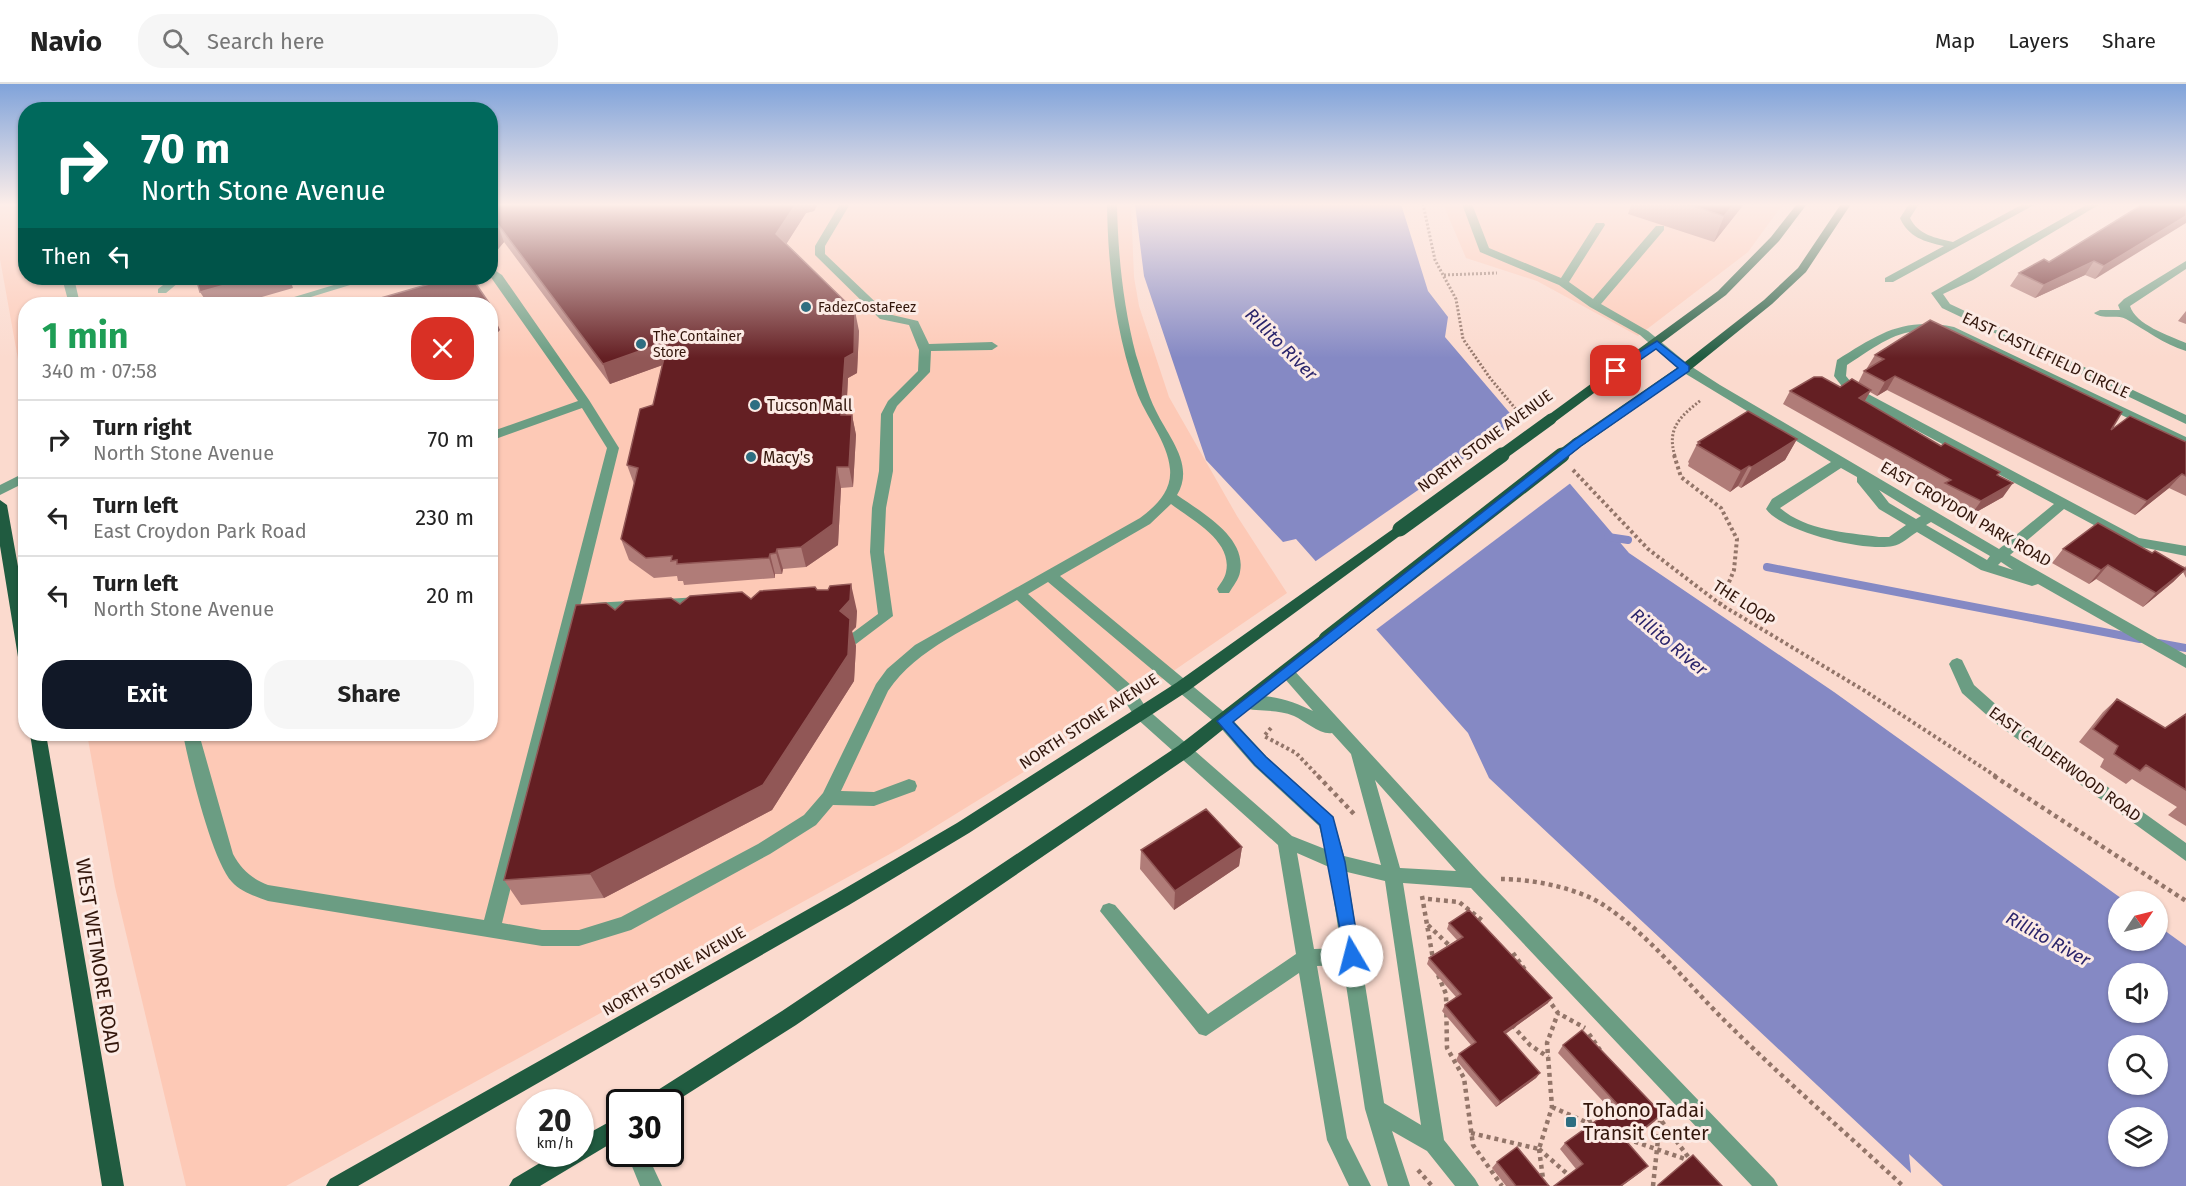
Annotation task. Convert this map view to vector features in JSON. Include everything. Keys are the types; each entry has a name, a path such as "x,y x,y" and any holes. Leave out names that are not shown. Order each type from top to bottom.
{"main road":[{"name":"NORTH STONE AVENUE","path":"337,1186 843,899 963,828 1182,687 1657,344 1722,293 1759,255"},
{"path":"678,1089 774,1028 1184,751 1577,443 1732,333 1802,270 1812,255"},
{"path":"0,505 18,610"},
{"name":"WEST WETMORE ROAD","path":"39,741 113,1186"},
{"path":"520,1186 552,1167"}],"street":[{"path":"820,255 880,314 889,319 910,320 914,323 924,348 924,372 892,404 886,414 886,471 879,508 877,552 886,616 856,638"},
{"path":"193,741 224,855 240,880 268,893 542,938 579,938 625,924 796,830 821,809 829,798 882,688 892,673 920,649 1145,521 1170,496 1177,478 1175,461 1146,402 1118,306 1113,255"},
{"name":"EAST CROYDON PARK ROAD","path":"1497,255 1563,283 1594,305 1644,333 1685,368 2000,556 2186,662"},
{"path":"1563,283 1581,255"},
{"path":"1594,305 1636,255"},
{"path":"1889,280 1935,255"},
{"path":"2007,255 1969,278 1937,293 1946,306 2186,420"},
{"path":"2127,314 2124,305 2128,301 2186,264"},
{"path":"491,930 614,448 498,277"},
{"path":"162,291 169,285"},
{"path":"301,297 343,285"},
{"path":"2100,313 2127,314 2149,330 2186,347"},
{"name":"EAST CASTLEFIELD CIRCLE","path":"2186,442 1954,330 1928,324 1904,326 1842,363 1840,376 1851,390 2136,542 2186,551"},
{"path":"924,348 992,346"},
{"path":"498,434 585,403"},
{"path":"1841,462 1777,502 1773,509 1781,518 1796,525 1879,542 1892,542 1931,515"},
{"name":"EAST CROYDON PARK ROAD","path":"1854,470 1884,506 1917,526 1986,566 2059,589"},
{"path":"0,492 18,481"},
{"path":"0,492 18,490"},
{"path":"1170,496 1219,535 1232,550 1236,567 1234,575 1224,589"},
{"path":"1986,566 2062,504"},
{"path":"1049,575 1224,721 1260,761 1327,822 1337,862 1375,1109 1399,1186"},
{"path":"1018,593 1126,690 1141,713 1286,841 1337,862 1393,875 1475,880"},
{"path":"574,609 630,611 694,608 717,601"},
{"name":"EAST CALDERWOOD ROAD","path":"1957,664 1968,689 2004,721 2186,853"},
{"path":"1286,671 1475,880 1767,1186"},
{"path":"1247,703 1266,700 1309,715 1353,746 1393,875 1434,1144"},
{"path":"829,798 873,799 909,786"},
{"path":"1286,841 1337,1140 1360,1186"},
{"path":"1109,911 1206,1027 1306,958 1352,956"},
{"path":"1375,1109 1434,1144 1468,1186"},
{"path":"643,1167 651,1186"}],"path":[{"path":"1434,255 1456,299 1463,339 1490,378 1524,420"},
{"path":"1444,275 1505,273"},
{"path":"1701,400 1678,418 1671,444 1681,477 1720,508 1737,539 1734,570 1720,604"},
{"name":"THE LOOP","path":"1566,463 1648,549 1720,604 1865,691 2186,901"},
{"path":"1271,728 1264,736 1296,753 1342,799 1358,819"},
{"path":"1496,879 1526,879 1563,889 1602,904 1624,919 1725,1021 1903,1186"},
{"path":"1421,889 1420,898 1434,968 1446,994 1447,1048 1464,1078 1473,1145 1502,1186"},
{"path":"1420,898 1459,902 1487,924"},
{"path":"1427,925 1457,952"},
{"path":"1508,947 1533,980"},
{"path":"1506,961 1514,954"},
{"path":"1545,996 1558,1013 1585,1028 1604,1055"},
{"path":"1544,1186 1539,1149 1552,1107 1547,1043 1558,1013"},
{"path":"1446,1022 1454,1014"},
{"path":"1506,1019 1530,1045 1548,1057"},
{"path":"1587,1122 1620,1098"},
{"path":"1552,1107 1605,1130"},
{"path":"1651,1107 1698,1170"},
{"path":"1653,1186 1660,1120"},
{"path":"1471,1133 1539,1149 1581,1186"},
{"path":"1623,1138 1692,1161"}],"shaded area":[{"path":"0,255 18,255 18,285 498,285 498,255 1133,255 1139,306 1169,397 1237,516 1287,593 1051,755 899,849 286,1186 186,1186 115,887 88,741 498,741 498,297 18,297 18,359"},
{"path":"1465,255 1744,255 1638,336 1537,281 1466,258"}],"water":[{"name":"Rillito River","path":"1141,255 1417,255 1428,291 1448,317 1445,337 1629,553 1834,692 2111,891 2108,891 2108,951 2168,951 2168,933 2186,946 2186,1186 1943,1186 1909,1154 1911,1173 1489,778 1468,733 1296,539 1283,542 1206,460 1144,276"}],"pier":[{"path":"1519,420 1572,482 1373,632 1313,563"}],"building":[{"name":"Tucson Mall","path":"521,255 798,255 855,311 854,353 845,358 841,415 852,415 849,467 837,467 833,524 801,547 777,549 776,553 770,554 769,558 677,564 677,560 671,561 672,556 646,558 621,539 638,468 627,465 640,409 653,405 668,341 603,364"},
{"path":"2060,255 2121,255 2104,266 2094,261 2044,285 2019,273 2044,259 2049,262"},
{"path":"198,285 225,285 200,292"},
{"path":"426,285 477,285 485,297 384,297"},
{"path":"1930,320 2122,412 2111,430 2130,416 2186,442 2186,476 2182,474 2147,501 1895,376 1885,382 1864,371 1884,359 1875,355"},
{"path":"1814,377 1822,377 1840,387 1852,379 1871,390 1859,398 1941,446 1945,443 2000,472 1997,475 2013,483 1981,501 1945,483 1951,480 1790,391"},
{"path":"1748,411 1797,439 1752,467 1749,466 1741,471 1697,445 1700,443 1698,442"},
{"path":"2098,523 2186,569 2156,593 2108,565 2101,570 2063,549"},
{"path":"851,584 850,600 840,611 850,619 848,655 763,785 590,874 504,880 576,605 606,603 615,610 625,601 671,598 680,604 690,596 742,592 751,599 760,591 815,587 817,590 828,590 830,586"},
{"path":"2117,699 2165,728 2186,714 2186,790 2146,765 2140,771 2114,754 2118,746 2093,729"},
{"path":"1206,809 1242,847 1175,891 1141,850"},
{"path":"1469,910 1552,998 1504,1032 1540,1073 1500,1102 1459,1054 1476,1042 1445,1005 1461,994 1429,958 1463,937 1449,923"},
{"path":"1582,1030 1662,1114 1627,1142 1648,1166 1620,1186 1554,1186 1583,1164 1565,1143 1618,1105 1563,1045"},
{"path":"1517,1147 1549,1186 1516,1186 1497,1162"},
{"path":"1693,1155 1722,1186 1658,1186 1658,1185"}],"waterway":[{"path":"1608,537 1628,540"},
{"path":"1767,567 2140,639"},
{"path":"2158,643 2186,648"}],"place":[{"name":"FadezCostaFeez","path":"806,307"},
{"name":"The Container Store","path":"641,344"},
{"name":"Tucson Mall","path":"755,405"},
{"name":"Macy's","path":"751,457"},
{"name":"Tohono Tadai Transit Center","path":"1571,1122"}],"route":[{"path":"1352,956 1337,862 1327,822 1260,761 1224,721 1577,443 1685,368 1657,344 1616,371"}]}
